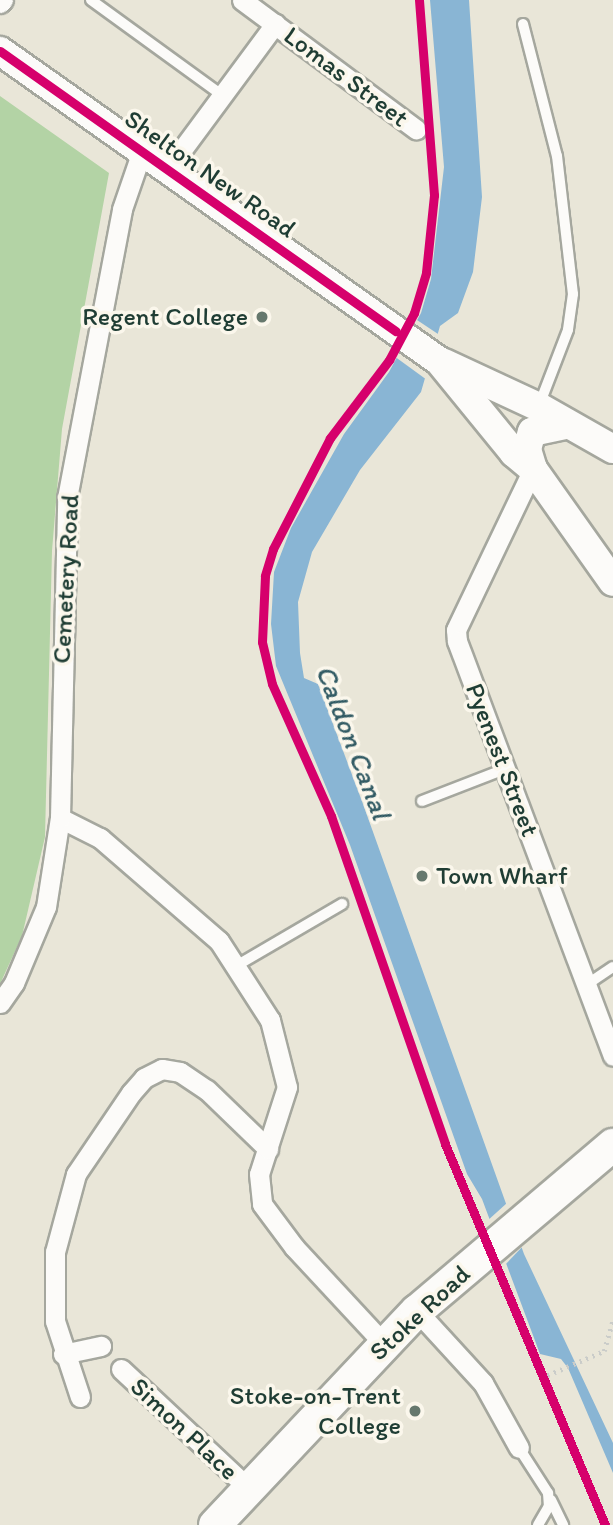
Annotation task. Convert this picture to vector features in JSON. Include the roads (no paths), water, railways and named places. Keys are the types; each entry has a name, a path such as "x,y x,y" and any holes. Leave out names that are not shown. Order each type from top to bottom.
{"main road":[{"name":"Shelton New Road","path":"0,51 439,361 514,453 533,469 613,582"},
{"path":"439,361 539,407 566,425 613,449"},
{"path":"533,469 527,449 532,432 566,425"},
{"name":"Stoke Road","path":"215,1525 417,1311 516,1224 613,1145"}],"street":[{"name":"Lomas Street","path":"250,2 275,24 416,129"},
{"path":"167,170 275,24"},
{"name":"Cemetery Road","path":"0,1003 14,983 46,907 60,818 68,498 122,209 142,151"},
{"name":"Pyenest Street","path":"533,469 456,630 613,1056"},
{"path":"60,818 100,838 157,882 219,941 270,1020 288,1087 259,1174 262,1204 294,1247 384,1344"},
{"path":"80,1397 63,1354 55,1321 55,1266 63,1213 89,1152 144,1078 162,1069 180,1072 207,1090 268,1149"},
{"path":"417,1311 483,1383 519,1448"},
{"path":"63,1354 101,1346"},
{"name":"Simon Place","path":"121,1369 248,1488"}],"lane":[{"path":"91,0 223,96"},
{"path":"523,24 557,156 573,294 568,330 539,407"},
{"path":"422,801 505,769"},
{"path":"236,966 342,904"},
{"path":"586,985 613,967"},
{"path":"519,1448 548,1493 563,1525"},
{"path":"538,1525 549,1506 548,1493"}],"water":[{"path":"430,0 469,0 482,197 473,272 458,313 440,326 421,392 360,470 312,552 298,602 300,653 304,678 318,684 363,804 524,1254 613,1443 613,1473 568,1368 561,1359 540,1354 482,1199 467,1174 350,845 276,666 271,624 274,572 291,528 344,434 389,372 421,313 431,279 444,167"}],"place":[{"name":"Regent College","path":"262,317"},
{"name":"Town Wharf","path":"422,876"},
{"name":"Stoke-on-Trent College","path":"415,1411"}],"water label":[{"name":"Caldon Canal","path":"354,742"}]}
